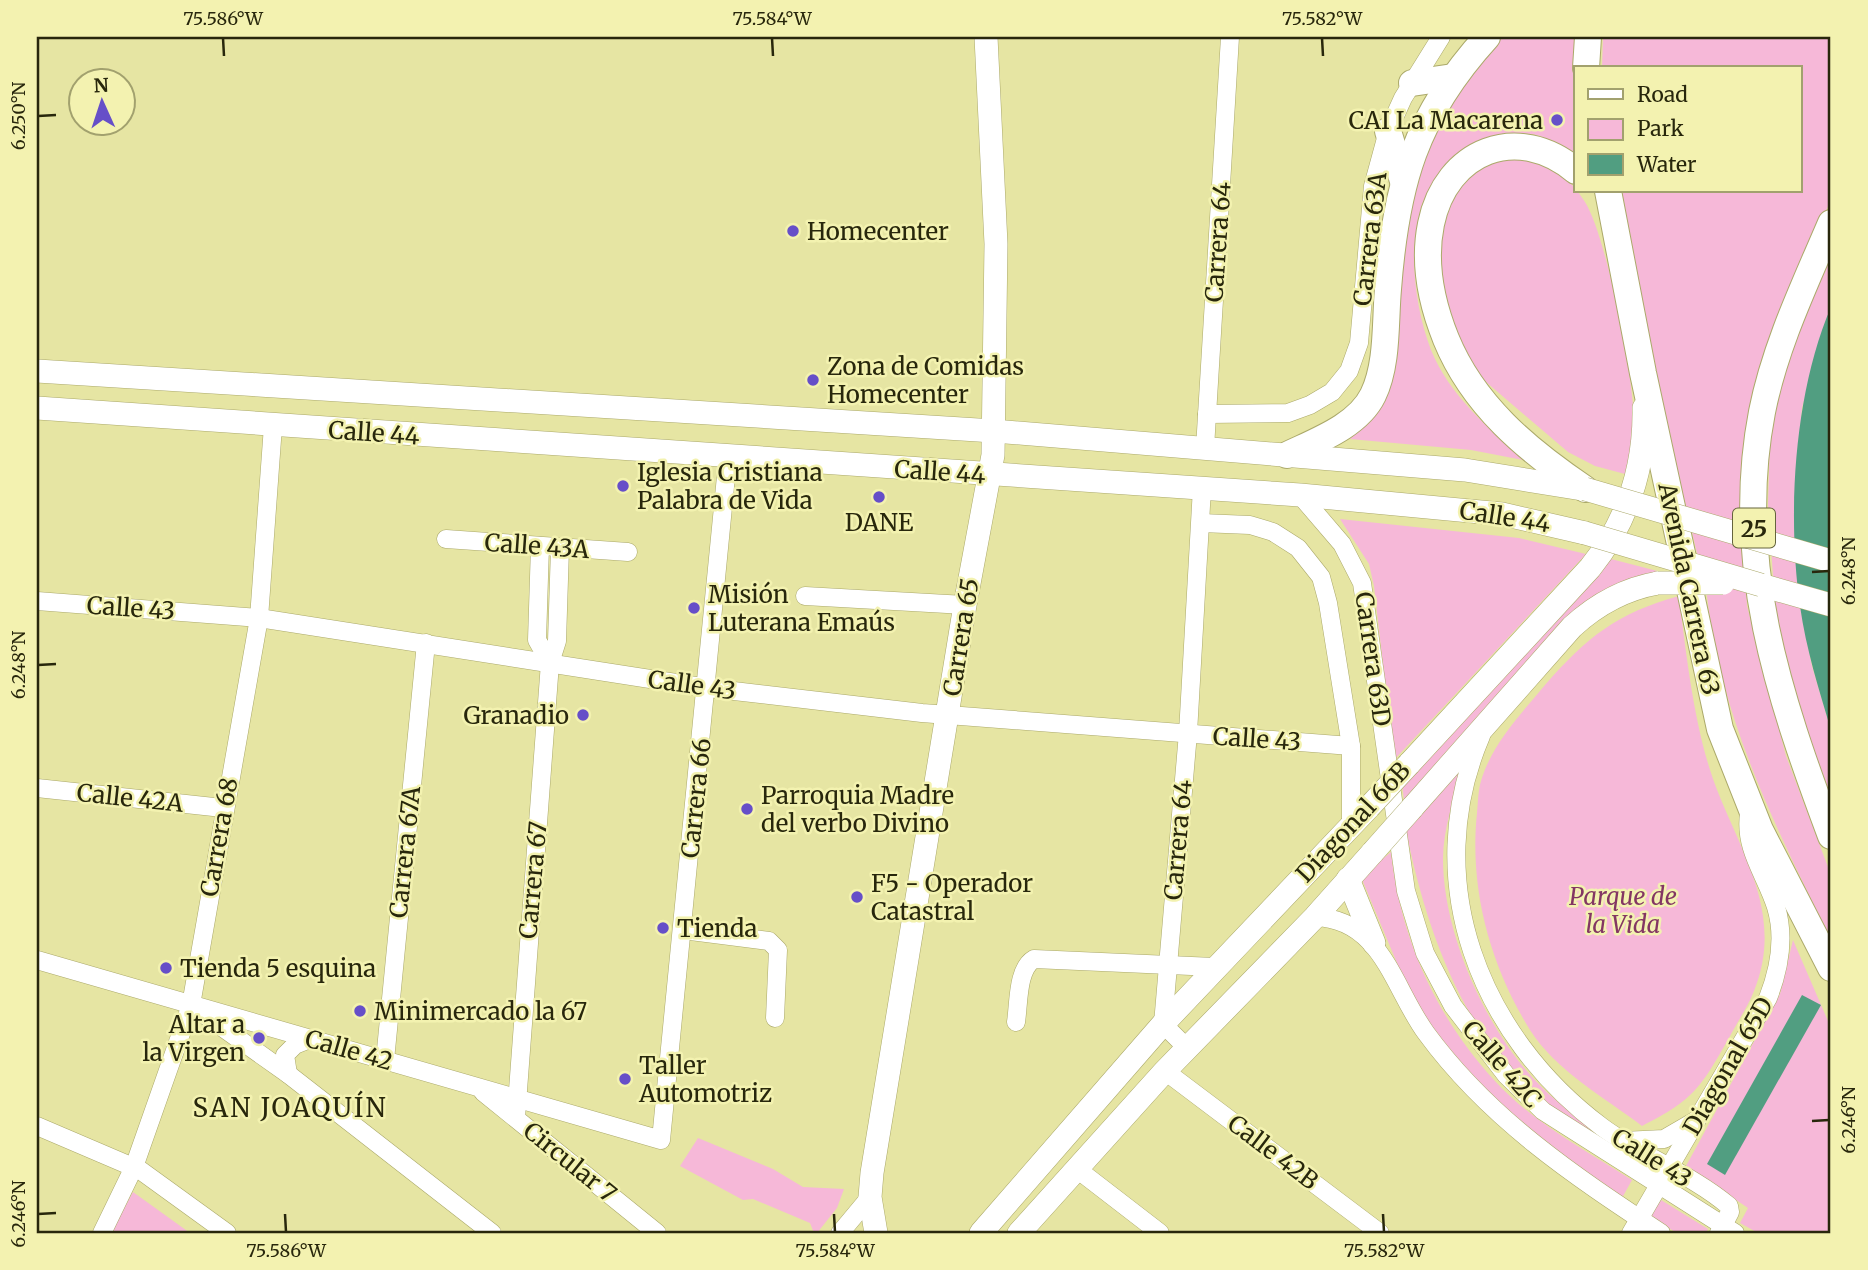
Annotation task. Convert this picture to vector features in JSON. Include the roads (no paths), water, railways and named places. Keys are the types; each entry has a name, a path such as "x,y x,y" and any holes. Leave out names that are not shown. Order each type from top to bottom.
{"highway":[{"path":"1287,455 1350,421 1373,396 1380,372 1392,233 1403,181 1418,139 1453,77 1487,37"},
{"path":"1586,66 1588,37"},
{"path":"1412,83 1453,77"},
{"path":"1388,131 1403,181"},
{"path":"1574,170 1553,154 1529,146 1500,147 1473,158 1455,173 1436,205 1431,223 1427,263 1439,319 1463,374 1517,439 1585,489"},
{"path":"1593,192 1614,218"},
{"name":"Avenida Carrera 63","path":"1608,192 1643,373 1712,696 1728,754 1749,807 1831,968"},
{"name":"25","path":"1831,223 1793,311 1772,375 1757,447 1753,507 1757,575 1770,652 1791,729 1831,835"}],"main road":[{"name":"Carrera 65","path":"876,1233 870,1197 872,1173 965,605 990,475 994,431 996,244 986,37"},
{"name":"Calle 44","path":"37,371 994,431 1465,470 1585,489 1831,561"},
{"name":"Diagonal 66B","path":"981,1233 1214,967 1369,807 1590,568 1614,536 1633,493 1642,453 1643,373"},
{"name":"Calle 44","path":"37,408 114,411 273,426 1300,495 1490,513 1585,533 1831,605"},
{"name":"Diagonal 66B","path":"1019,1233 1165,1071 1315,917 1586,614 1619,594 1658,583 1761,585"},
{"path":"1348,879 1374,943"}],"street":[{"name":"Carrera 64","path":"1205,448 1230,37"},
{"name":"Carrera 63A","path":"1207,414 1258,416 1288,413 1310,405 1332,391 1349,372 1359,343 1370,205 1388,131 1412,83 1441,37"},
{"name":"Carrera 68","path":"102,1233 134,1167 191,1005 223,808 259,618 273,426"},
{"name":"Carrera 66","path":"661,1140 708,688 728,456"},
{"name":"Carrera 64","path":"1163,1024 1188,733 1202,488"},
{"name":"Carrera 63D","path":"1300,495 1342,544 1362,583 1398,843"},
{"name":"Carrera 63D","path":"1201,523 1250,525 1272,532 1298,548 1321,577 1328,603 1351,746 1351,826"},
{"name":"Calle 43A","path":"446,539 628,552"},
{"name":"Carrera 67","path":"540,546 537,640 550,663"},
{"name":"Carrera 67","path":"516,1098 550,663 557,641 560,548"},
{"path":"805,596 965,605"},
{"name":"Calle 43","path":"37,601 259,618 708,688 948,715 1351,746"},
{"name":"Carrera 67A","path":"385,1060 426,643"},
{"name":"Calle 43","path":"1486,724 1472,755 1455,827 1455,862 1460,909 1468,942 1481,975 1520,1044 1562,1094 1623,1141 1726,1203 1727,1226"},
{"name":"Calle 42A","path":"37,788 223,808"},
{"name":"Diagonal 65D","path":"1635,1226 1768,998 1777,971 1780,938 1776,908 1750,845 1749,807"},
{"name":"Calle 42C","path":"1398,843 1406,891 1425,953 1453,1006 1478,1042 1506,1075 1543,1111 1659,1186 1727,1226"},
{"path":"1315,917 1343,921 1374,943 1411,1012 1466,1084 1548,1157 1635,1226 1661,1233"},
{"path":"683,930 769,941 774,945 778,950 775,1018"},
{"path":"1169,944 1174,956 1187,967"},
{"path":"1016,1022 1023,971 1034,959 1214,967"},
{"name":"Calle 42","path":"37,960 661,1140"},
{"path":"191,1005 288,1074 492,1233"},
{"path":"1163,1024 1187,1048"},
{"path":"288,1074 285,1055 295,1045 310,1039"},
{"name":"Calle 42B","path":"1165,1071 1380,1233"},
{"name":"Circular 7","path":"475,1086 657,1233"},
{"name":"Circular 7","path":"516,1098 516,1117"},
{"path":"1623,1141 1664,1139 1678,1134 1700,1116"},
{"path":"37,1127 134,1167 228,1233"},
{"path":"1077,1169 1160,1233"},
{"path":"840,1233 870,1197"}],"water":[{"path":"1831,307 1831,730 1813,669 1800,606 1794,494 1802,415 1809,377"},
{"path":"1802,995 1821,1005 1725,1175 1707,1164"}],"place":[{"name":"CAI La Macarena","path":"1557,120"},
{"name":"Homecenter","path":"793,231"},
{"name":"Zona de Comidas Homecenter","path":"813,380"},
{"name":"Iglesia Cristiana Palabra de Vida","path":"623,486"},
{"name":"DANE","path":"879,497"},
{"name":"Misión Luterana Emaús","path":"694,608"},
{"name":"Granadio","path":"583,715"},
{"name":"Parroquia Madre del verbo Divino","path":"747,809"},
{"name":"F5 - Operador Catastral","path":"857,897"},
{"name":"Tienda","path":"663,928"},
{"name":"Tienda 5 esquina","path":"166,968"},
{"name":"Minimercado la 67","path":"360,1011"},
{"name":"Altar a la Virgen","path":"259,1038"},
{"name":"Taller Automotriz","path":"625,1079"}],"district":[{"name":"SAN JOAQUÍN","path":"290,1107"}],"park label":[{"name":"Parque de la Vida","path":"1623,910"}]}
